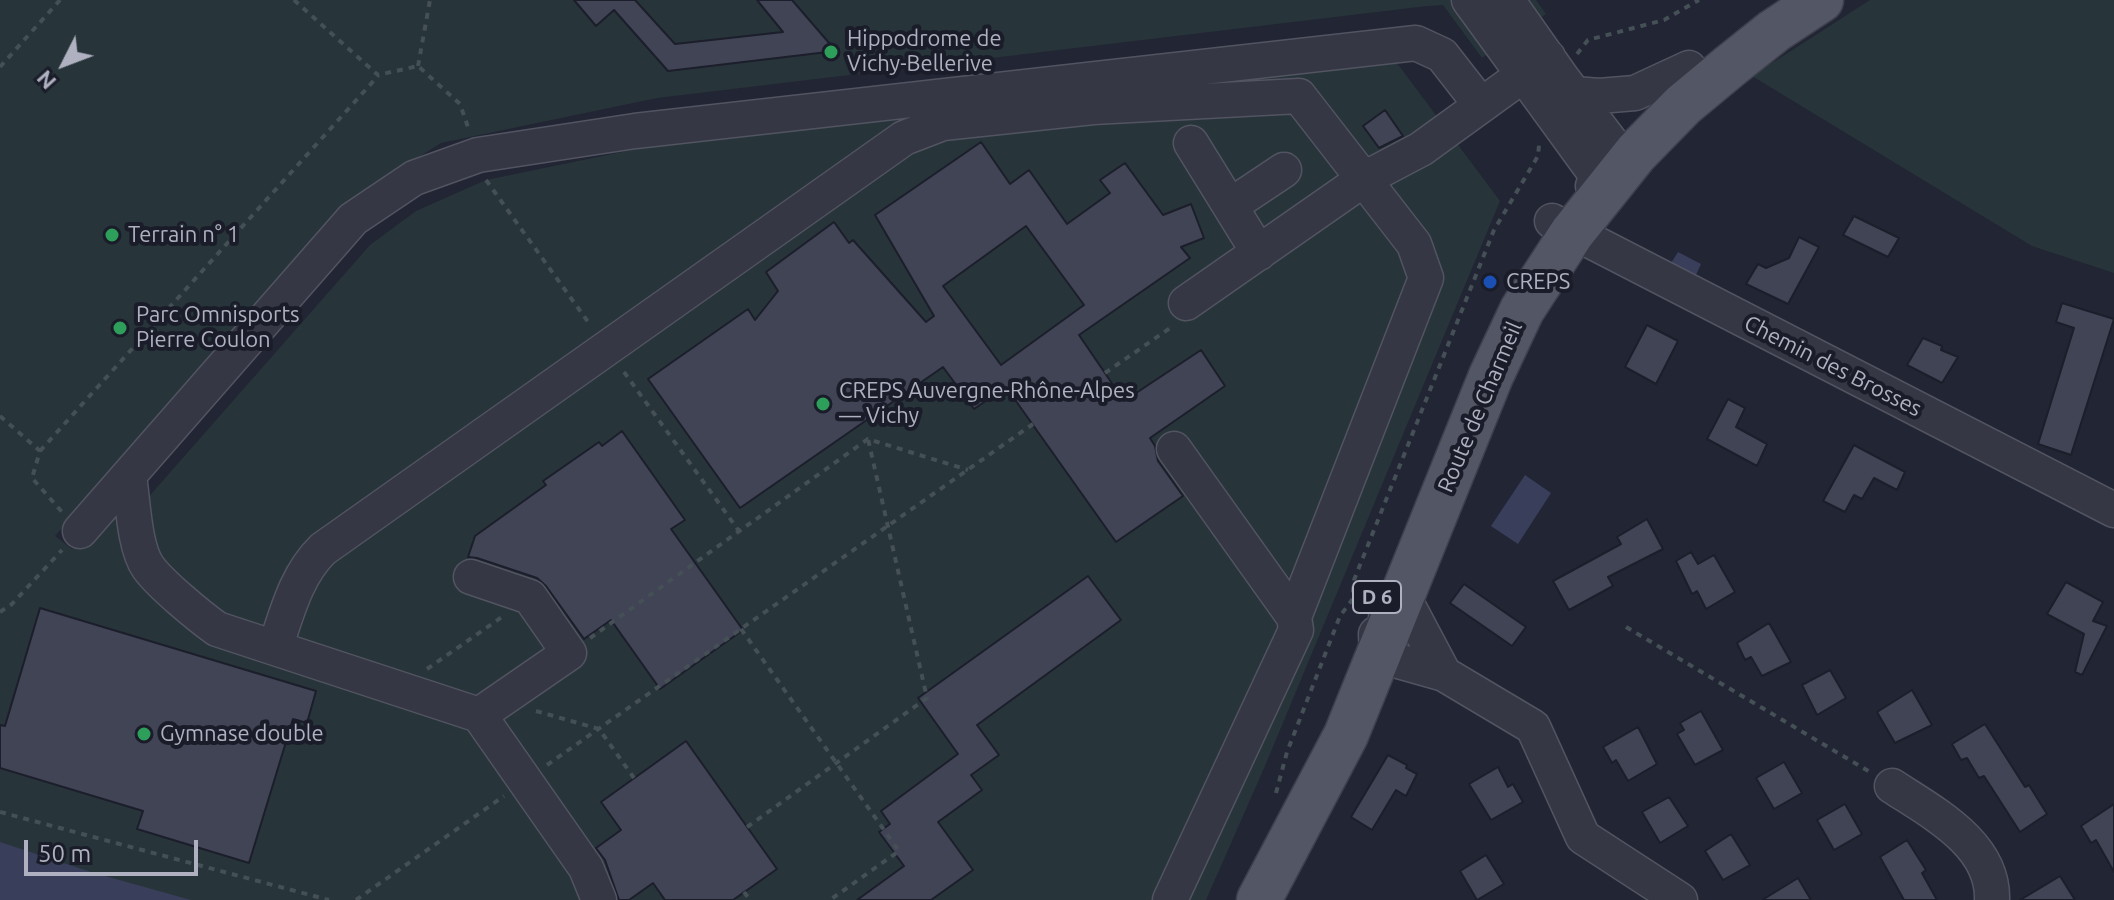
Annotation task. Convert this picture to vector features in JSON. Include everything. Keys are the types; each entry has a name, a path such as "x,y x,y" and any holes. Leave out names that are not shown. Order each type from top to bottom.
{"main road":[{"name":"Route de Charmeil","path":"1377,634 1491,376 1562,227 1650,103 1689,68 1777,0"},
{"name":"Route de Charmeil","path":"1613,157 1774,31 1821,0"},
{"name":"Route de Charmeil","path":"1259,900 1346,735 1377,634 1404,529 1463,380 1528,252 1562,227"}],"street":[{"path":"1469,0 1550,81 1613,157"},
{"path":"1507,0 1550,81"},
{"path":"80,531 353,219 414,178 478,155 635,131 1416,43 1442,55 1481,105"},
{"path":"1186,303 1364,179 1421,149 1481,105 1550,81 1599,96 1635,93 1689,68"},
{"path":"275,648 300,578 310,561 323,549 904,138 943,123 1093,107 1299,96 1414,244 1426,278 1294,617"},
{"path":"1191,143 1259,253"},
{"path":"1230,206 1284,170"},
{"name":"Chemin des Brosses","path":"1562,227 2114,510"},
{"path":"1170,900 1296,630 1294,617 1174,449"},
{"path":"129,476 140,546 148,566 217,629 479,715 586,868 599,900"},
{"path":"471,577 530,597 569,653 479,715"},
{"path":"1444,674 1409,608 1377,634 1444,674 1533,727 1583,837 1680,900"},
{"path":"1892,786 1955,828 1980,859 1992,884 1992,900"}],"path":[{"path":"0,67 60,0"},
{"path":"294,0 378,75"},
{"path":"418,66 430,0"},
{"path":"1276,793 1287,752 1340,616 1352,600 1354,580 1494,230 1538,156 1539,147 1527,121 1531,112 1550,81 1588,40 1664,20 1699,0"},
{"path":"0,612 12,604 80,531 32,478 40,451 378,75 418,66"},
{"path":"418,66 460,104 478,155"},
{"path":"1105,373 1178,322 1186,303"},
{"path":"0,416 40,451"},
{"path":"356,900 1033,424"},
{"path":"868,439 968,470"},
{"path":"747,827 927,698 868,439"},
{"path":"569,653 868,439"},
{"path":"419,675 530,597"},
{"path":"1626,627 1892,786"},
{"path":"741,629 899,851 830,900"},
{"path":"0,812 329,900"},
{"path":"744,892 750,900"}],"shaded area":[{"name":"CREPS Auvergne-Rhône-Alpes — Vichy","path":"0,0 1536,0 1546,14 1482,58 1443,5 1427,6 657,98 441,143 354,198 55,536 72,549 110,505 130,518 370,245 416,211 486,180 675,141 1394,59 1500,201 1265,766 1206,900 0,900"},
{"path":"1870,0 2114,0 2114,273 2032,246 1752,76"}],"water":[{"path":"1678,252 1701,264 1696,275 1671,263"},
{"path":"1525,475 1551,493 1518,544 1491,526"},
{"path":"0,842 91,872 191,900 0,900"}],"building":[{"path":"574,0 635,0 675,44 783,32 757,0 792,0 836,51 668,71 614,10 596,26"},
{"path":"1385,110 1403,136 1379,148 1363,126"},
{"path":"981,142 1010,184 1029,170 1067,224 1110,193 1100,180 1125,163 1163,215 1191,204 1204,238 1181,247 1190,258 1079,335 1124,401 1201,350 1225,386 1150,438 1158,461 1183,496 1116,542 1006,387 974,409 943,367 740,508 648,379 748,309 755,320 778,291 766,272 834,222 849,243 853,240 926,322 934,316 875,215","holes":["1026,226 1084,305 1001,365 943,286"]},
{"path":"1854,216 1899,238 1888,257 1843,235"},
{"path":"1799,237 1819,247 1788,304 1746,284 1758,264 1766,268 1789,258"},
{"path":"2062,303 2114,319 2071,455 2038,444 2074,328 2056,322"},
{"path":"1647,325 1678,341 1656,384 1625,367"},
{"path":"1923,338 1958,357 1942,383 1907,365"},
{"path":"1728,399 1745,408 1736,427 1767,444 1757,466 1707,439"},
{"path":"622,431 685,520 671,529 743,630 660,689 611,620 584,639 537,578 468,557 475,536 546,485 543,481 599,442 602,446"},
{"path":"1854,445 1905,472 1897,490 1874,478 1862,499 1854,495 1845,512 1823,501"},
{"path":"1647,519 1663,549 1608,577 1613,586 1569,610 1553,581 1621,544 1617,537"},
{"path":"1691,552 1698,564 1714,555 1735,592 1706,609 1697,591 1692,594 1676,561"},
{"path":"1088,576 1121,620 977,725 999,755 971,775 982,790 938,822 973,870 931,900 857,900 904,866 879,832 890,824 881,811 958,754 918,698"},
{"path":"2066,582 2103,602 2093,621 2107,626 2082,675 2075,672 2084,634 2047,614"},
{"path":"1464,584 1526,627 1512,646 1450,603"},
{"name":"Gymnase double","path":"40,608 316,691 307,723 293,719 249,863 137,829 143,811 0,768 0,725 5,726"},
{"path":"1769,623 1791,662 1762,676 1751,657 1745,660 1737,643"},
{"path":"1830,670 1846,698 1817,715 1802,685"},
{"path":"1912,690 1932,725 1895,743 1877,712"},
{"path":"1701,711 1723,750 1695,765 1677,734 1684,730 1680,723"},
{"path":"1985,724 2025,787 2029,785 2047,814 2020,832 1984,776 1979,778 1967,758 1961,760 1952,744"},
{"path":"1638,727 1657,764 1628,781 1616,760 1612,763 1603,747"},
{"path":"686,741 777,869 733,900 665,900 653,883 629,900 619,900 605,860 596,848 621,830 601,802"},
{"path":"1388,755 1417,774 1406,796 1396,790 1372,830 1351,817"},
{"path":"1784,762 1802,793 1774,809 1756,778"},
{"path":"1498,767 1508,787 1513,784 1523,802 1491,820 1469,784"},
{"path":"1669,797 1688,826 1660,843 1642,812"},
{"path":"1845,804 1862,834 1834,850 1817,820"},
{"path":"2114,804 2114,872 2096,840 2091,843 2081,826"},
{"path":"1731,834 1750,865 1723,880 1705,851"},
{"path":"1907,840 1926,870 1922,873 1937,900 1904,900 1880,857"},
{"path":"1486,855 1504,884 1477,900 1460,871"},
{"path":"2060,876 2075,900 2020,900"},
{"path":"1798,878 1811,900 1762,900"}],"place":[{"name":"Hippodrome de Vichy-Bellerive","path":"831,52"},
{"name":"Terrain n° 1","path":"112,235"},
{"name":"CREPS","path":"1490,282"},
{"name":"Parc Omnisports Pierre Coulon","path":"120,328"},
{"name":"CREPS Auvergne-Rhône-Alpes — Vichy","path":"823,404"},
{"name":"Gymnase double","path":"144,734"}]}
